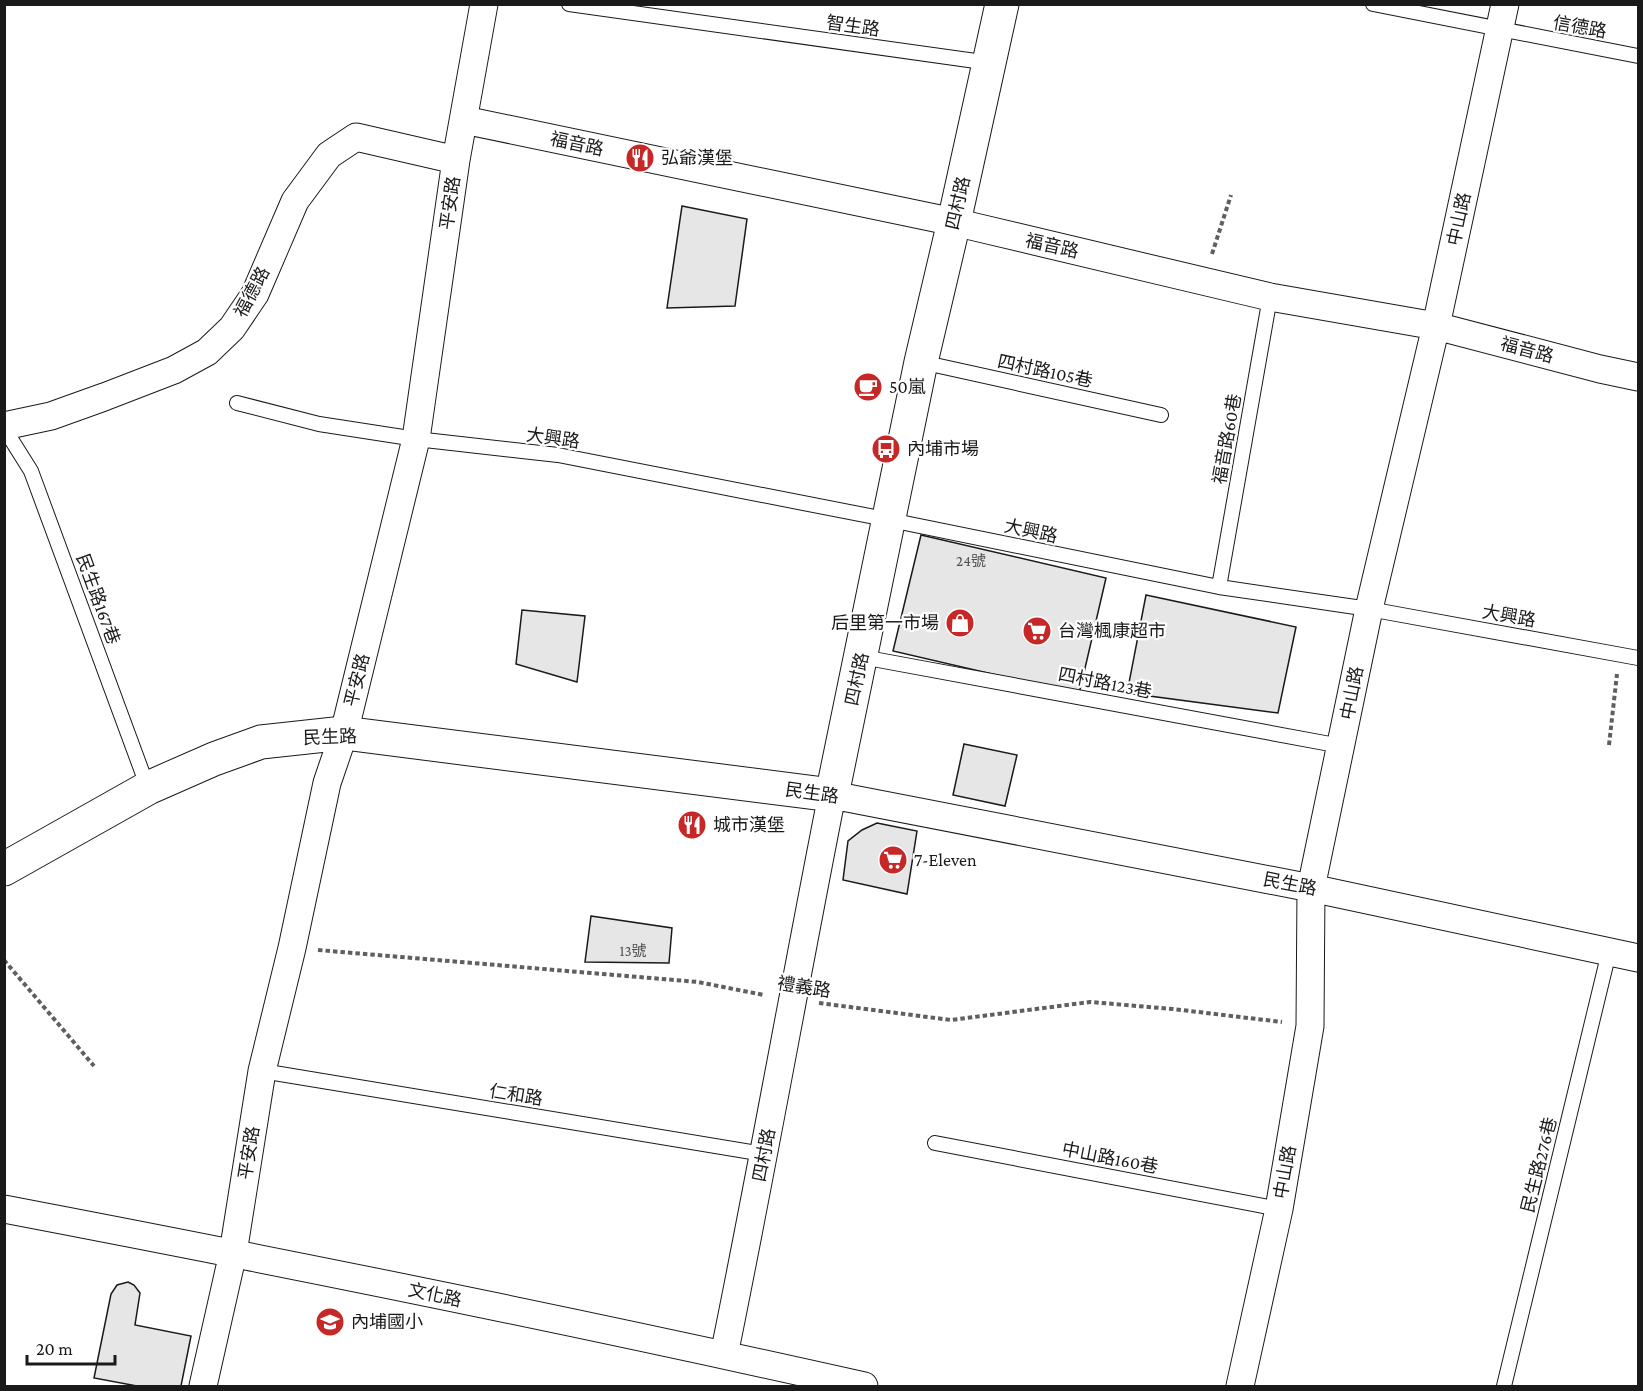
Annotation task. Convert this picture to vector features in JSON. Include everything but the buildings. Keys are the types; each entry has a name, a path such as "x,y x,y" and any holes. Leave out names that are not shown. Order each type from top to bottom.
{"main road":[{"name":"四村路","path":"832,795 921,362 1002,4"},
{"name":"民生路","path":"4,869 148,788 261,742 344,732 832,795"}],"street":[{"name":"平安路","path":"203,1386 233,1253 262,1071 292,948 327,783 344,732 416,439 456,160 484,4"},
{"name":"中山路","path":"1240,1386 1279,1209 1310,1026 1311,888 1369,609 1436,326 1502,17"},
{"name":"福音路","path":"464,120 954,222 1270,297 1436,326 1638,377"},
{"name":"福德路","path":"4,427 51,416 94,401 174,370 207,352 232,328 255,294 295,201 329,155 356,137 456,160"},
{"name":"民生路","path":"832,795 1311,888 1638,958"},
{"name":"四村路","path":"724,1355 832,795"},
{"name":"文化路","path":"4,1209 233,1253 864,1386"}],"lane":[{"name":"智生路","path":"569,4 990,63"},
{"name":"信德路","path":"1373,4 1502,17 1638,56"},
{"name":"福音路60巷","path":"1219,588 1270,297"},
{"name":"四村路105巷","path":"921,362 1161,415"},
{"name":"大興路","path":"237,403 319,424 416,439 558,455 1219,588 1369,609 1638,658"},
{"name":"民生路167巷","path":"4,427 31,471 148,788"},
{"name":"四村路123巷","path":"862,657 1341,746"},
{"name":"民生路276巷","path":"1504,1386 1609,952"},
{"name":"仁和路","path":"262,1071 764,1154"},
{"name":"中山路160巷","path":"935,1143 1279,1209"}],"path":[{"path":"1203,282 1231,195"},
{"path":"1609,745 1620,655"},
{"name":"禮義路","path":"292,948 698,982 791,1000 951,1020 1090,1002 1173,1009 1310,1026"},
{"path":"4,960 93,1066"}],"place":[{"name":"弘爺漢堡","path":"640,158"},
{"name":"50嵐","path":"868,387"},
{"name":"內埔市場","path":"886,449"},
{"name":"后里第一市場","path":"960,623"},
{"name":"台灣楓康超市","path":"1037,631"},
{"name":"城市漢堡","path":"692,825"},
{"name":"7-Eleven","path":"893,860"},
{"name":"內埔國小","path":"330,1322"}]}
